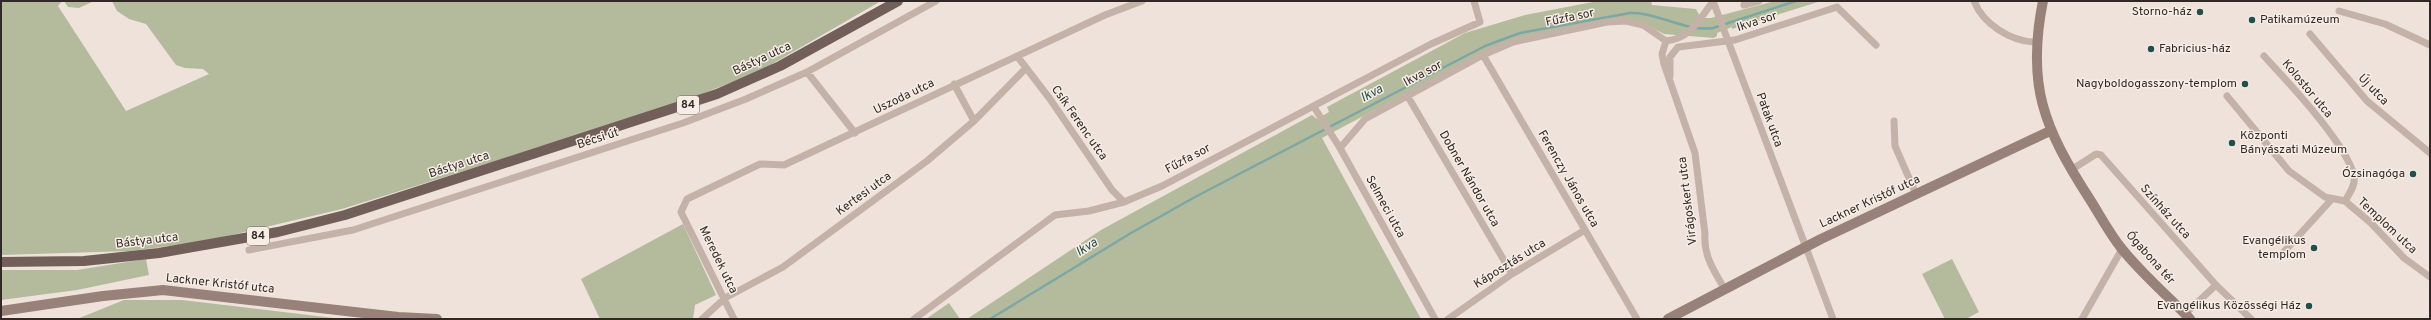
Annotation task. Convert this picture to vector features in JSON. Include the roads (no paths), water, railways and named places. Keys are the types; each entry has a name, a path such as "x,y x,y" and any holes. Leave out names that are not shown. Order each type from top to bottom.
{"main road":[{"name":"Bástya utca","path":"1,262 84,261 160,253 278,232 345,215 710,96 780,66 898,1"}],"street":[{"name":"Bécsi út","path":"249,250 353,230 683,123 746,99 807,72 936,1"},
{"name":"Uszoda utca","path":"681,212 687,199 760,164 784,165 855,133 954,84 1106,15 1142,1"},
{"name":"Fűzfa sor","path":"914,319 1055,216 1089,211 1124,202 1162,186 1431,44 1480,22 1474,1"},
{"name":"Ikva sor","path":"1744,5 1760,1"},
{"path":"1974,1 1980,12 1996,29 2012,36 2036,42"},
{"name":"Ógabona tér","path":"2043,1 2036,42 2037,83 2050,131 2071,170 2122,249 2187,316"},
{"path":"1666,41 1687,36 1713,2"},
{"name":"Patak utca","path":"1713,2 1725,30 1804,247 1833,319"},
{"name":"Ikva sor","path":"1729,42 1837,7 1876,45"},
{"path":"2339,11 2385,24 2430,45"},
{"name":"Fűzfa sor","path":"1483,55 1513,42 1607,22 1626,21 1643,24 1666,41"},
{"name":"Új utca","path":"2310,34 2367,101 2390,122 2430,153"},
{"name":"Virágoskert utca","path":"1666,41 1662,54 1670,84 1695,153 1706,234 1704,246 1707,257 1725,290"},
{"name":"Virágoskert utca","path":"1670,84 1670,57 1673,51 1678,47 1729,42"},
{"name":"Ikva sor","path":"1340,148 1366,119 1407,95 1483,55"},
{"name":"Ferenczy János utca","path":"1483,55 1636,316 1641,319"},
{"name":"Csík Ferenc utca","path":"1017,56 1112,190 1124,202"},
{"name":"Kolostor utca","path":"2264,56 2346,155 2354,177 2352,188 2345,201"},
{"name":"Kertesi utca","path":"702,319 725,298 783,267 928,161 974,122 1026,68"},
{"path":"807,72 855,133"},
{"path":"954,84 974,122"},
{"name":"Dobner Nándor utca","path":"1407,95 1512,274"},
{"name":"Templom utca","path":"2227,96 2289,170 2315,191 2331,200 2345,201 2371,223 2404,258 2430,277"},
{"name":"Selmeci utca","path":"1314,107 1322,116 1435,319"},
{"path":"1894,121 1895,146 1916,194"},
{"name":"Lackner Kristóf utca","path":"1668,319 1704,302 1804,247 2050,131"},
{"name":"Színház utca","path":"2071,170 2098,154 2216,285 2252,319"},
{"path":"2281,255 2331,200"},
{"name":"Meredek utca","path":"681,212 725,298 734,319"},
{"name":"Káposztás utca","path":"1448,319 1512,274 1585,230"},
{"path":"2083,318 2122,249"},
{"path":"2187,316 2216,285"},
{"name":"Lackner Kristóf utca","path":"1,311 103,296 163,290 397,318 437,319"},
{"name":"Lackner Kristóf utca","path":"1683,319 1704,302"},
{"path":"348,311 364,319"}],"waterway":[{"name":"Ikva","path":"990,319 1131,233 1195,197 1485,46 1520,33 1630,13 1651,15 1692,27 1713,28 1796,1"}],"place":[{"name":"Storno-ház","path":"2200,12"},
{"name":"Patikamúzeum","path":"2252,20"},
{"name":"Fabricius-ház","path":"2151,49"},
{"name":"Nagyboldogasszony-templom","path":"2245,84"},
{"name":"Központi Bányászati Múzeum","path":"2232,143"},
{"name":"Ózsinagóga","path":"2413,174"},
{"name":"Evangélikus templom","path":"2314,248"},
{"name":"Evangélikus Közösségi Ház","path":"2309,306"}]}
